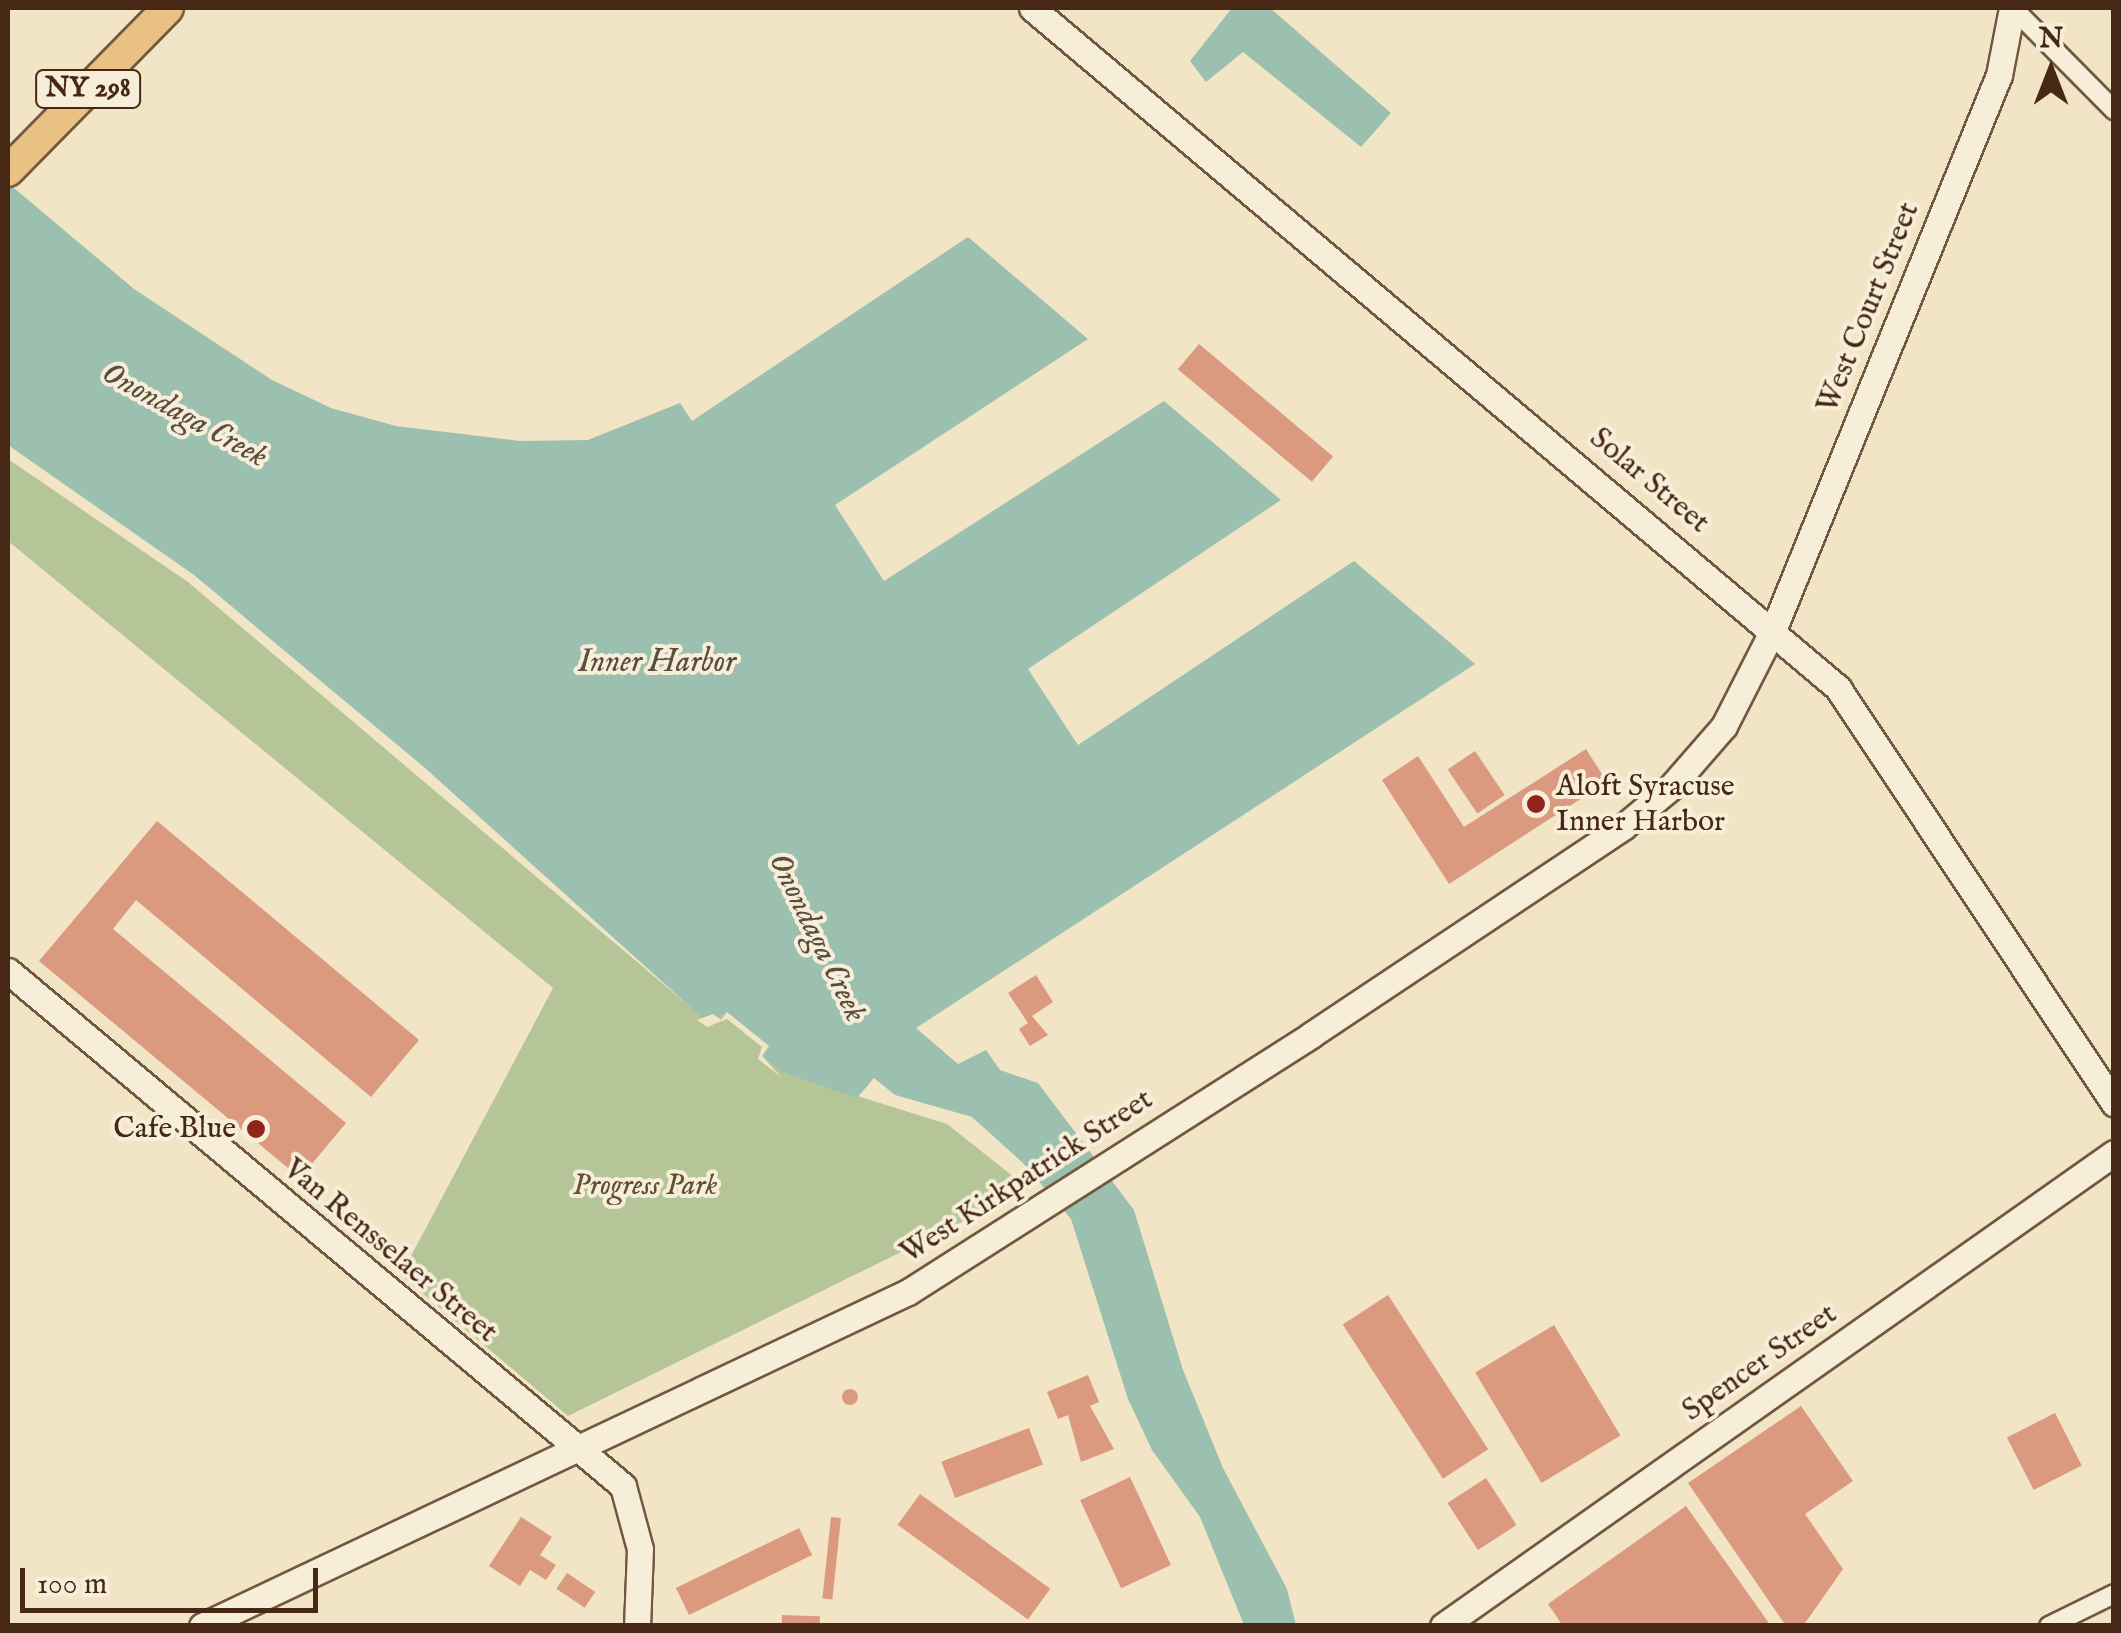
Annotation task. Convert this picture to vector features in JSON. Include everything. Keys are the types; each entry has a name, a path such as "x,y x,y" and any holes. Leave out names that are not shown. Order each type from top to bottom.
{"main road":[{"name":"NY 298","path":"8,171 168,8"}],"street":[{"name":"Solar Street","path":"1032,8 1774,628 1838,688 1870,728 2114,1104"},
{"name":"West Court Street","path":"1774,628 1998,75 2013,8"},
{"path":"2013,8 2114,110"},
{"name":"West Kirkpatrick Street","path":"202,1626 577,1452 908,1292 1045,1207 1623,827 1672,787 1724,726 1774,628"},
{"name":"Van Rensselaer Street","path":"8,971 630,1498 640,1548 637,1626"},
{"name":"Spencer Street","path":"1443,1626 2114,1153"},
{"path":"2049,1626 2114,1594"}],"green space":[{"name":"Progress Park","path":"8,459 188,582 707,1021 727,1012 769,1046 784,1073 947,1124 1029,1189 568,1416 401,1275 553,988 8,541"}],"water":[{"path":"1232,8 1270,8 1391,113 1361,147 1243,52 1206,82 1190,61"},
{"name":"Inner Harbor","path":"8,183 134,289 272,380 331,408 396,426 520,441 588,440 680,403 692,421 968,237 1088,339 835,505 884,581 1164,401 1281,500 1028,669 1078,745 1354,561 1475,664 916,1028 958,1064 986,1050 1000,1070 1038,1083 1134,1210 1183,1370 1223,1468 1287,1589 1296,1625 1244,1625 1200,1517 1152,1450 1128,1399 1071,1219 1023,1163 972,1117 895,1095 874,1078 857,1098 784,1073 762,1056 769,1047 726,1013 707,1022 425,768 194,575 8,445"}],"pier":[{"path":"727,1012 769,1046 762,1056 781,1077 758,1059 762,1047 727,1019 707,1027 697,1020 713,1014 721,1020"}],"building":[{"path":"1199,344 1333,456 1312,482 1178,369"},
{"name":"Aloft Syracuse Inner Harbor","path":"1586,749 1607,782 1449,884 1382,780 1418,756 1464,827"},
{"path":"1475,751 1505,795 1477,813 1448,769"},
{"path":"157,821 419,1040 371,1097 136,900 113,929 346,1123 300,1178 39,961"},
{"path":"1036,975 1053,1002 1032,1016 1048,1035 1030,1046 1019,1029 1028,1023 1008,993"},
{"path":"1388,1295 1488,1449 1443,1479 1343,1324"},
{"path":"1554,1325 1620,1436 1542,1483 1475,1372"},
{"path":"1088,1375 1099,1402 1090,1406 1114,1449 1081,1462 1068,1415 1058,1419 1047,1392"},
{"path":"850,1389 858,1397 850,1405 842,1397"},
{"path":"1801,1406 1853,1481 1805,1514 1843,1569 1803,1626 1786,1626 1688,1483"},
{"path":"2055,1413 2082,1466 2034,1490 2007,1438"},
{"path":"1029,1428 1043,1464 955,1498 941,1462"},
{"path":"1130,1477 1171,1565 1121,1588 1080,1500"},
{"path":"1486,1478 1516,1525 1478,1550 1447,1503"},
{"path":"920,1494 1050,1589 1028,1619 898,1525"},
{"path":"1686,1506 1771,1626 1563,1626 1548,1604"},
{"path":"521,1517 552,1537 540,1555 556,1565 546,1580 530,1570 520,1586 489,1566"},
{"path":"831,1517 841,1518 832,1600 822,1599"},
{"path":"799,1528 812,1555 689,1615 676,1588"},
{"path":"567,1573 595,1592 585,1608 556,1589"},
{"path":"782,1615 820,1616 820,1626 782,1626"}],"place":[{"name":"Aloft Syracuse Inner Harbor","path":"1536,804"},
{"name":"Cafe Blue","path":"256,1129"}],"water label":[{"name":"Onondaga Creek","path":"184,416"},
{"name":"Onondaga Creek","path":"816,938"}]}
